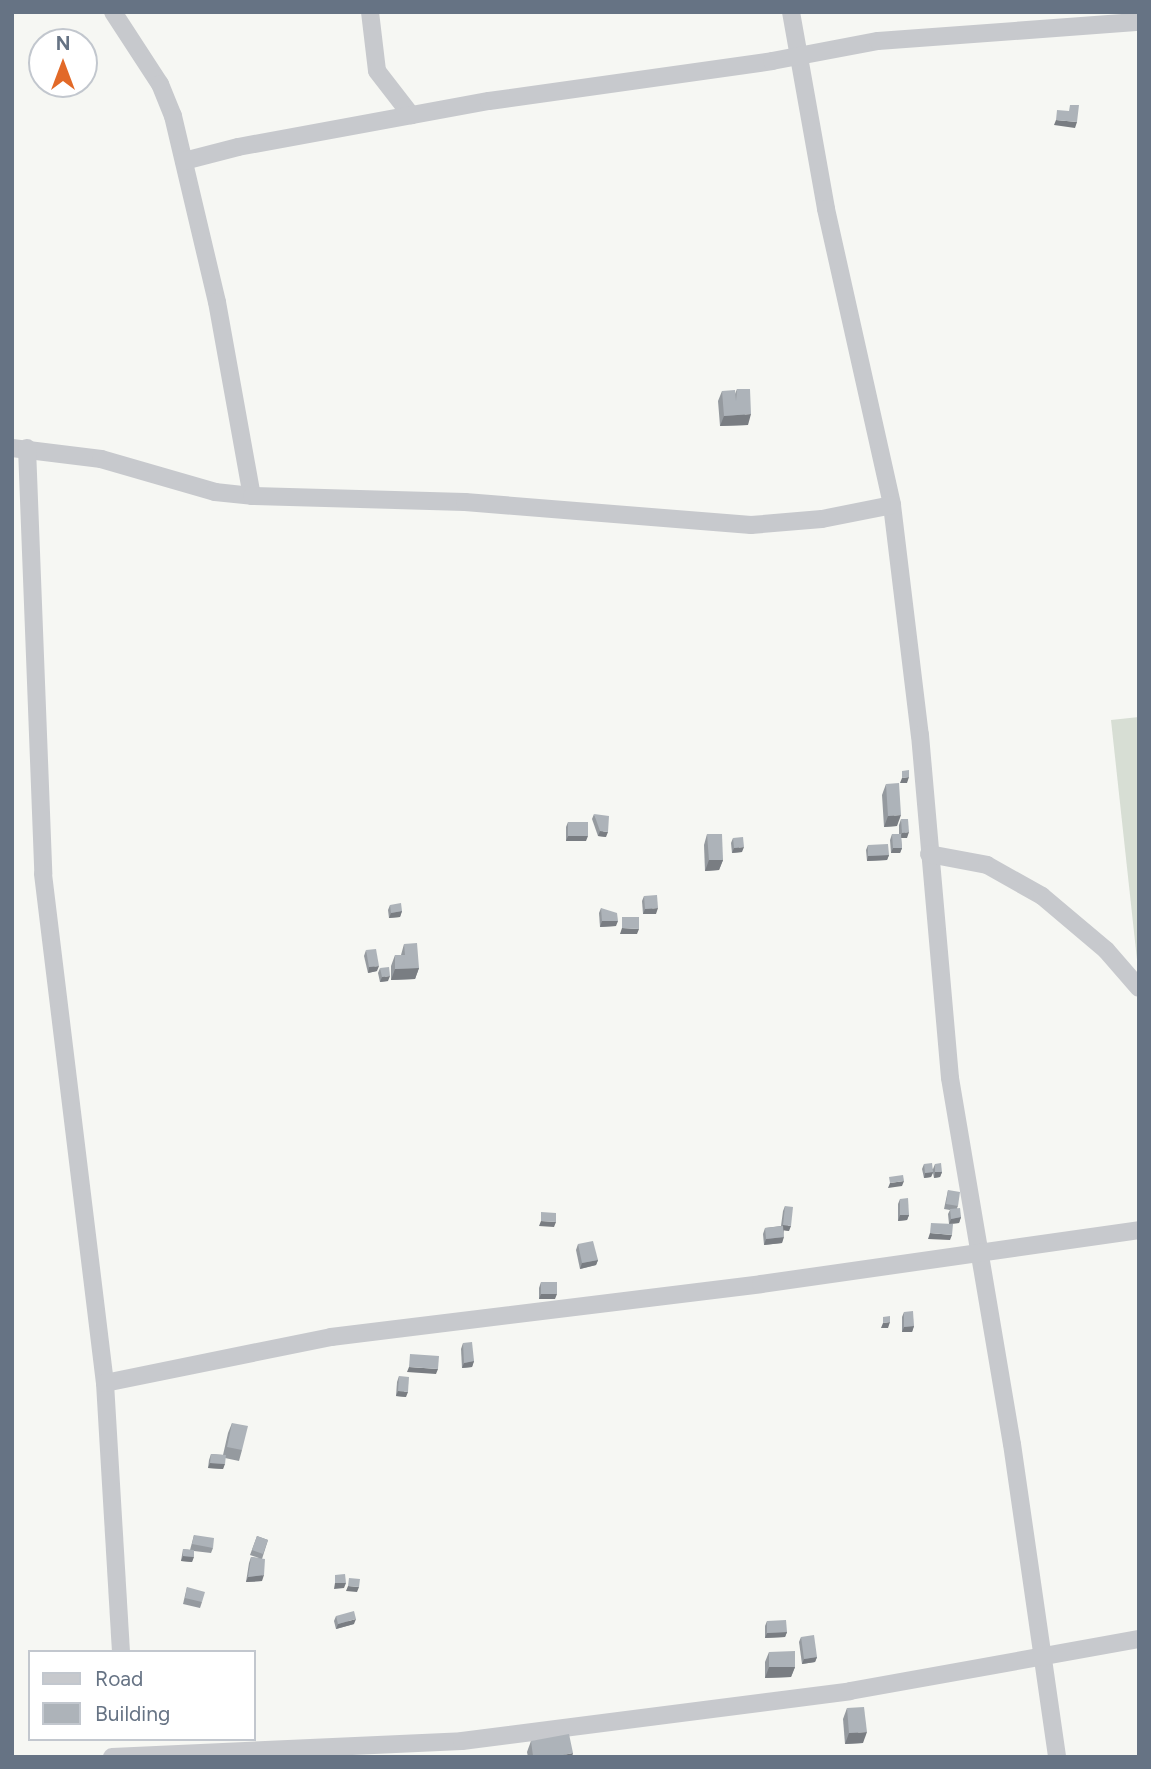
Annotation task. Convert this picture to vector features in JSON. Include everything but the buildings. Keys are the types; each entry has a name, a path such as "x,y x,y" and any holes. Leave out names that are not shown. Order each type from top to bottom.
{"street":[{"path":"113,12 167,97 217,302 252,496"},
{"path":"370,12 377,71 411,115"},
{"path":"791,12 829,222 892,505 950,1078 981,1254 1057,1757"},
{"path":"184,162 411,115 799,56 904,37 1139,22"},
{"path":"121,1650 104,1383 43,874 20,448 101,459 215,492 252,496 465,502 751,525 822,519 892,505"},
{"path":"929,854 987,865 1042,896 1106,950 1139,988"},
{"path":"104,1383 345,1335 981,1254 1139,1230"},
{"path":"122,1751 462,1741 849,1691 1139,1639"}],"shaded area":[{"path":"1139,717 1139,978 1111,720"}]}
